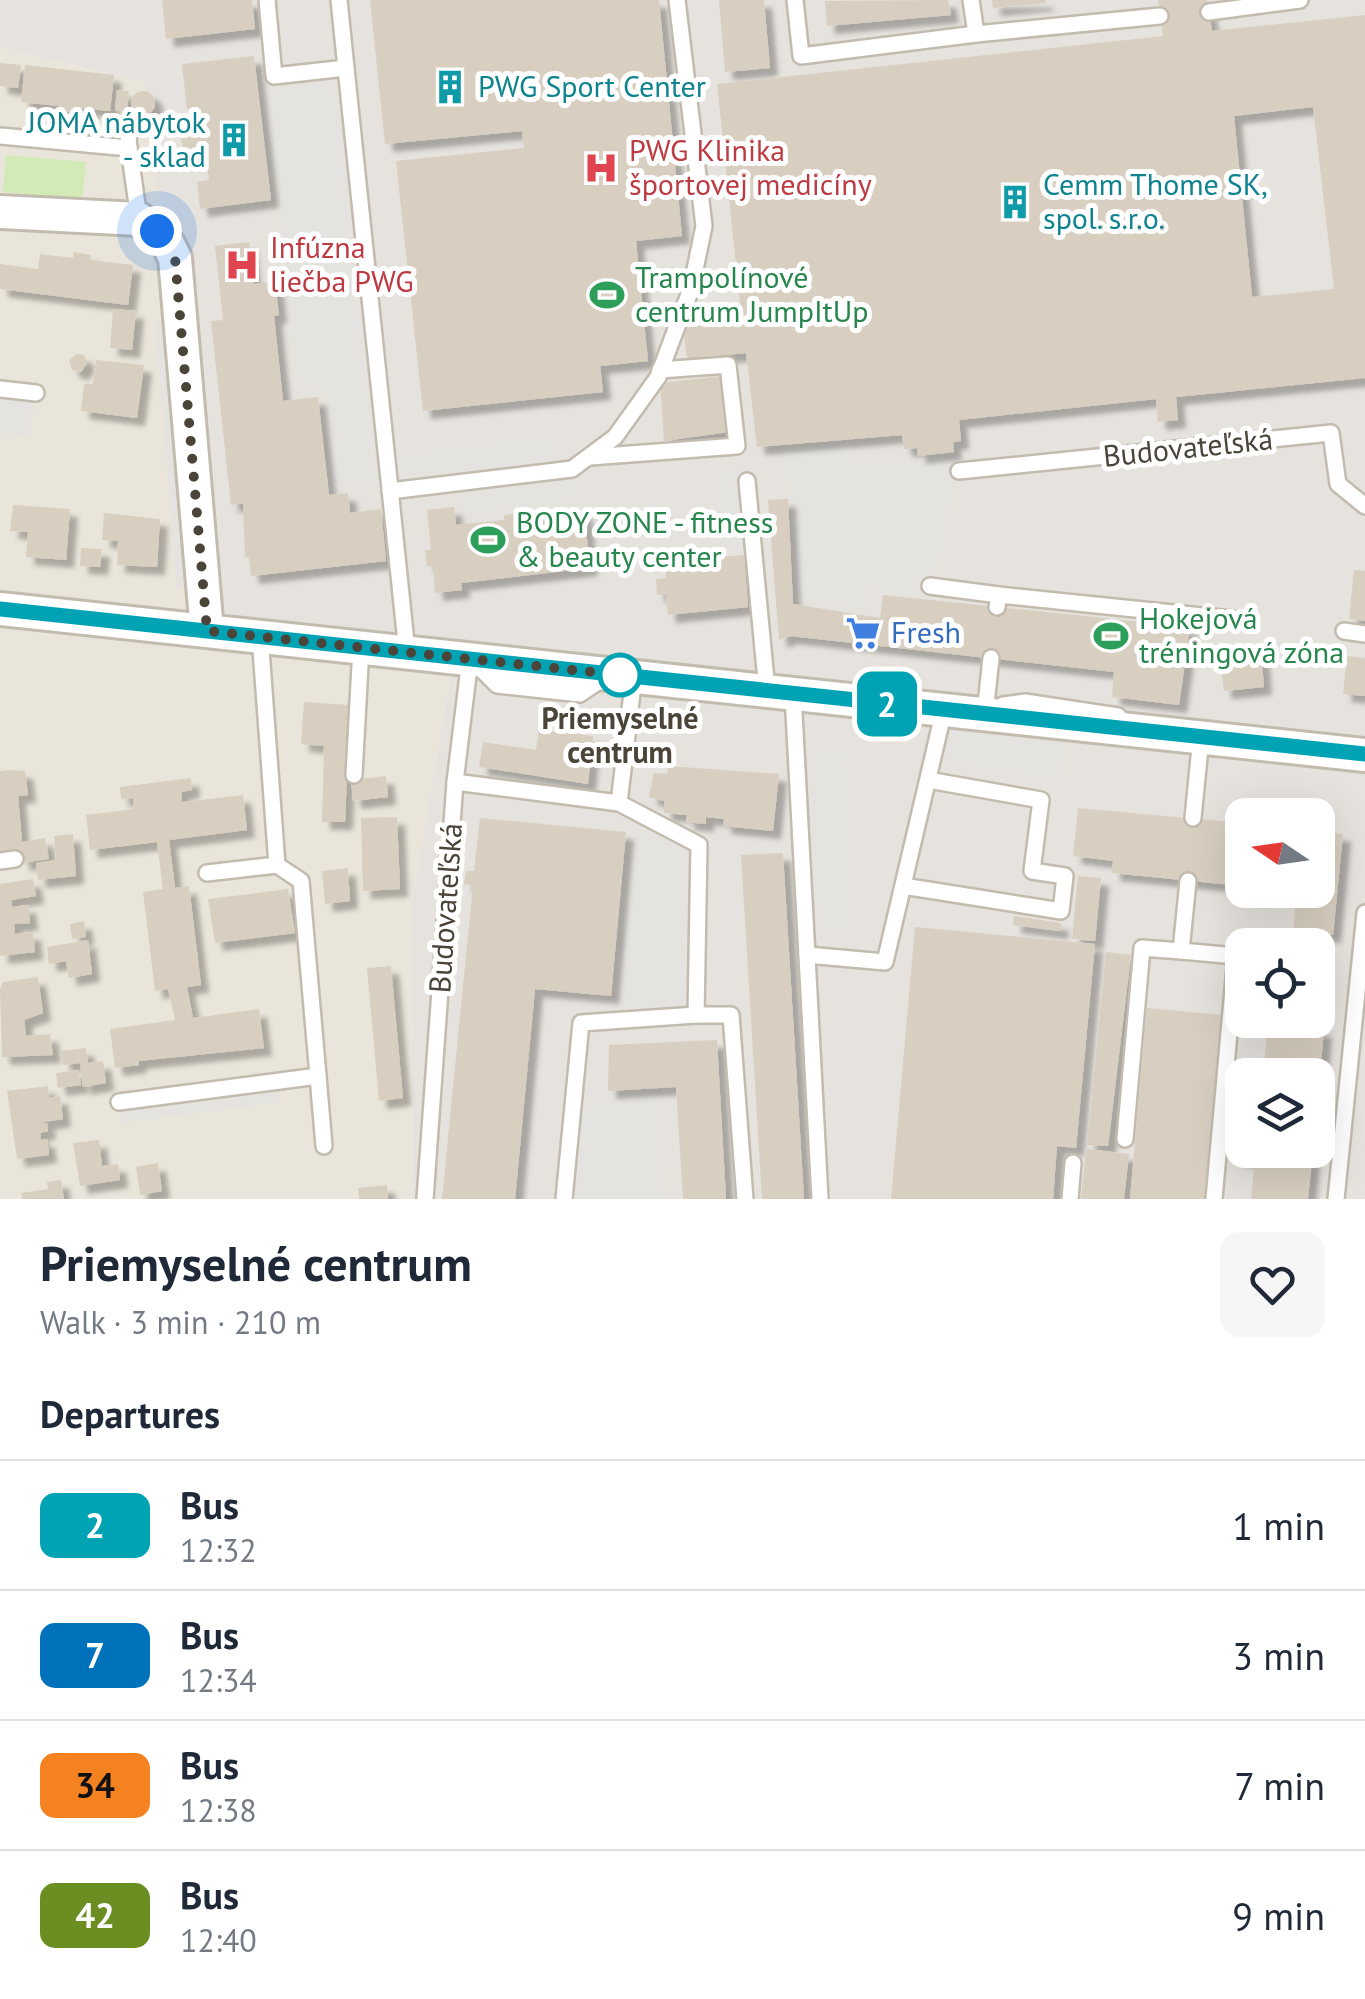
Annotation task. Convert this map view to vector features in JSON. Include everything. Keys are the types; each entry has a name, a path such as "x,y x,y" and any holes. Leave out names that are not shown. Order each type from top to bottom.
{"street":[{"path":"0,212 139,219 168,244 175,258 207,631"},
{"path":"0,609 1365,754"}],"lane":[{"path":"267,0 274,76 346,68"},
{"path":"339,0 407,652"},
{"path":"390,491 572,469 615,437 660,370 691,289 704,226 676,0"},
{"path":"795,0 801,56 1160,16"},
{"path":"971,0 976,34"},
{"path":"1209,12 1300,0"},
{"path":"127,124 139,219"},
{"path":"0,136 128,148"},
{"path":"587,458 737,446 728,365 660,370"},
{"path":"0,389 36,393"},
{"name":"Budovateľská","path":"959,471 1331,433 1338,484 1365,506"},
{"path":"747,481 780,692 807,955 820,1199"},
{"path":"930,586 998,601 1241,620"},
{"path":"1344,631 1365,634"},
{"path":"260,636 277,865"},
{"path":"354,775 361,647"},
{"path":"807,955 885,962 928,780 968,710 991,658"},
{"path":"454,782 470,659"},
{"path":"619,803 622,675"},
{"path":"1187,736 1193,818"},
{"path":"903,886 1061,911 1065,876 1032,871 1041,800 928,780"},
{"name":"Budovateľská","path":"425,1199 454,782 619,803 699,845 696,1015"},
{"path":"207,872 277,865 301,882 324,1146"},
{"path":"1181,951 1188,881"},
{"path":"1336,1199 1365,913"},
{"path":"1125,1138 1142,948 1236,956 1214,1199"},
{"path":"564,1199 581,1022 696,1015 732,1015 745,1199"},
{"path":"119,1102 318,1076"},
{"path":"1070,1199 1073,1163"}],"shaded area":[{"path":"0,0 1365,0 1365,1199 413,1199 411,907 453,657 194,629 165,259 145,82 0,48"},
{"path":"0,48 145,82 165,259 453,656 411,907 413,1199 0,1199"},
{"path":"336,83 378,479 336,484 326,387 298,390 268,91"},
{"path":"174,319 197,585 177,587 155,321"},
{"path":"0,389 36,393 30,436 0,433"},
{"path":"554,436 557,470 572,469 575,499 461,513 457,483 390,491 386,456"},
{"path":"848,443 852,466 963,457 929,594 868,588 864,608 800,599 786,449"},
{"path":"753,469 761,547 722,550 716,474"},
{"path":"941,724 1066,739 1061,778 933,761"},
{"path":"796,749 843,755 852,932 806,932"},
{"path":"638,813 699,845 696,1015 621,1020"},
{"path":"277,1081 280,1102 122,1123 119,1102"},
{"path":"659,1098 664,1199 564,1199 573,1100"}],"green space":[{"path":"6,155 86,162 82,199 3,192"}],"building":[{"path":"162,0 252,0 255,29 166,39"},
{"path":"370,0 659,0 682,236 636,241 648,361 600,366 603,392 423,411 396,161 524,148 522,131 385,144"},
{"path":"719,0 764,0 770,68 725,72"},
{"path":"948,0 951,15 827,26 825,1"},
{"path":"992,0 1045,0 1046,3 993,8"},
{"name":"Cemm Thome SK, spol. s.r.o.","path":"1158,0 1207,0 1212,31 1365,15 1365,378 1176,397 1178,420 1158,422 1156,399 959,420 961,441 953,442 954,452 918,456 917,448 904,449 902,435 757,447 746,353 687,359 683,328 742,321 717,84 1163,36","holes":["1313,107 1334,289 1252,297 1234,116"]},
{"name":"JOMA nábytok - sklad","path":"254,56 271,200 200,209 197,182 209,180 205,151 200,159 186,160 179,132 203,130 200,107 187,109 182,64"},
{"path":"0,63 21,65 18,88 0,86"},
{"path":"25,65 114,75 110,111 72,107 72,112 58,111 59,106 21,102"},
{"path":"117,90 129,91 127,112 115,110"},
{"path":"138,91 148,91 155,103 148,115 138,115 131,108 131,98"},
{"path":"249,242 254,284 275,282 279,315 274,316 283,401 318,397 329,495 348,493 350,513 381,509 386,561 251,576 249,557 245,557 243,503 231,505 211,321 223,320 215,246"},
{"path":"74,252 91,255 90,260 133,265 128,305 0,289 0,264 38,269 40,254 73,258"},
{"path":"113,309 136,311 132,350 110,348"},
{"path":"76,354 84,355 87,363 81,372 72,370 69,360"},
{"path":"96,360 144,365 137,418 81,411 84,384 93,384"},
{"path":"721,376 729,432 664,441 660,383"},
{"path":"788,499 793,604 880,618 883,595 1190,627 1179,705 1112,697 1114,672 790,636 779,640 768,500"},
{"path":"13,505 70,509 66,560 26,557 28,532 10,531"},
{"path":"454,507 456,525 504,520 504,515 519,513 519,518 584,510 590,568 461,583 462,590 435,593 433,566 427,566 425,550 431,550 427,510"},
{"path":"104,513 160,519 157,567 117,565 118,541 102,540"},
{"path":"81,548 102,549 100,567 80,566"},
{"path":"744,555 748,607 668,615 666,595 657,595 656,579 666,578 665,561"},
{"path":"1354,570 1365,571 1365,621 1349,619"},
{"path":"1247,646 1248,651 1261,650 1264,687 1224,691 1219,654"},
{"path":"1347,656 1365,658 1365,696 1343,694"},
{"path":"304,702 350,705 345,822 322,822 324,746 301,744"},
{"path":"539,730 593,736 588,784 479,767 483,742 536,750"},
{"path":"668,766 779,774 773,831 723,826 724,819 706,817 706,824 686,822 687,815 664,813 664,801 649,797 654,773 667,774"},
{"path":"0,771 25,771 28,795 18,796 22,842 45,838 49,859 22,863 20,852 0,855"},
{"path":"386,776 388,797 353,801 351,780"},
{"path":"191,778 192,790 181,792 182,802 243,795 247,830 169,840 175,888 189,886 201,985 187,987 193,1018 259,1009 264,1048 138,1061 139,1065 115,1068 110,1029 175,1020 168,989 155,991 143,892 163,889 157,842 90,850 86,815 134,809 133,798 121,799 120,787"},
{"path":"1078,808 1225,821 1225,884 1112,873 1113,861 1073,856"},
{"path":"397,817 400,889 363,891 361,818"},
{"path":"480,818 626,832 611,996 535,989 515,1199 442,1199 473,885 464,884 466,871 474,871"},
{"path":"1335,833 1343,834 1334,928 1294,928 1295,908 1335,908"},
{"path":"73,834 76,876 38,880 36,863 56,860 54,836"},
{"path":"783,853 804,1199 762,1199 741,855"},
{"path":"348,868 350,901 325,904 322,871"},
{"path":"1078,876 1101,878 1095,941 1072,939"},
{"path":"33,879 36,896 11,900 12,907 28,905 30,923 14,924 15,934 33,932 35,952 0,956 0,884"},
{"path":"288,889 295,933 215,943 208,899"},
{"path":"1014,916 1061,923 1060,931 1013,925"},
{"path":"84,921 86,937 72,939 70,924"},
{"path":"915,927 1095,944 1076,1148 1057,1146 1053,1199 891,1199"},
{"path":"88,940 92,974 69,978 66,961 49,964 47,947"},
{"path":"1106,952 1131,955 1108,1146 1087,1145"},
{"path":"391,966 403,1098 379,1101 367,968"},
{"path":"38,977 43,1013 24,1020 26,1036 50,1034 53,1055 2,1057 3,982"},
{"path":"1147,1008 1223,1015 1206,1199 1130,1199"},
{"path":"1267,1038 1323,1038 1321,1058 1265,1058"},
{"path":"717,1040 726,1199 683,1199 676,1087 608,1091 609,1045"},
{"path":"86,1048 88,1063 103,1061 106,1083 83,1087 80,1063 63,1065 61,1051"},
{"path":"78,1070 81,1085 58,1088 56,1073"},
{"path":"48,1086 49,1098 60,1096 63,1119 39,1123 47,1123 48,1131 40,1133 41,1140 47,1139 49,1155 17,1159 7,1091"},
{"path":"99,1140 102,1166 118,1164 120,1180 80,1186 73,1143"},
{"path":"1086,1149 1129,1154 1124,1199 1081,1199"},
{"path":"158,1163 162,1191 140,1195 136,1167"},
{"path":"1254,1168 1311,1168 1308,1199 1251,1199"},
{"path":"61,1180 64,1199 22,1199 21,1193 48,1189 47,1182"},
{"path":"387,1185 388,1199 359,1199 358,1188"}],"bus line":[{"name":"2","path":"0,609 1365,754"}],"place":[{"name":"PWG Sport Center","path":"450,87"},
{"name":"JOMA nábytok - sklad","path":"234,140"},
{"name":"PWG Klinika športovej medicíny","path":"601,168"},
{"name":"Cemm Thome SK, spol. s.r.o.","path":"1015,202"},
{"name":"Infúzna liečba PWG","path":"242,265"},
{"name":"Trampolínové centrum JumpItUp","path":"607,295"},
{"name":"BODY ZONE - fitness & beauty center","path":"488,540"},
{"name":"Fresh","path":"863,633"},
{"name":"Hokejová tréningová zóna","path":"1111,636"},
{"name":"Priemyselné centrum","path":"620,675"}],"route":[{"path":"157,231 175,258 207,631 620,675"}]}
